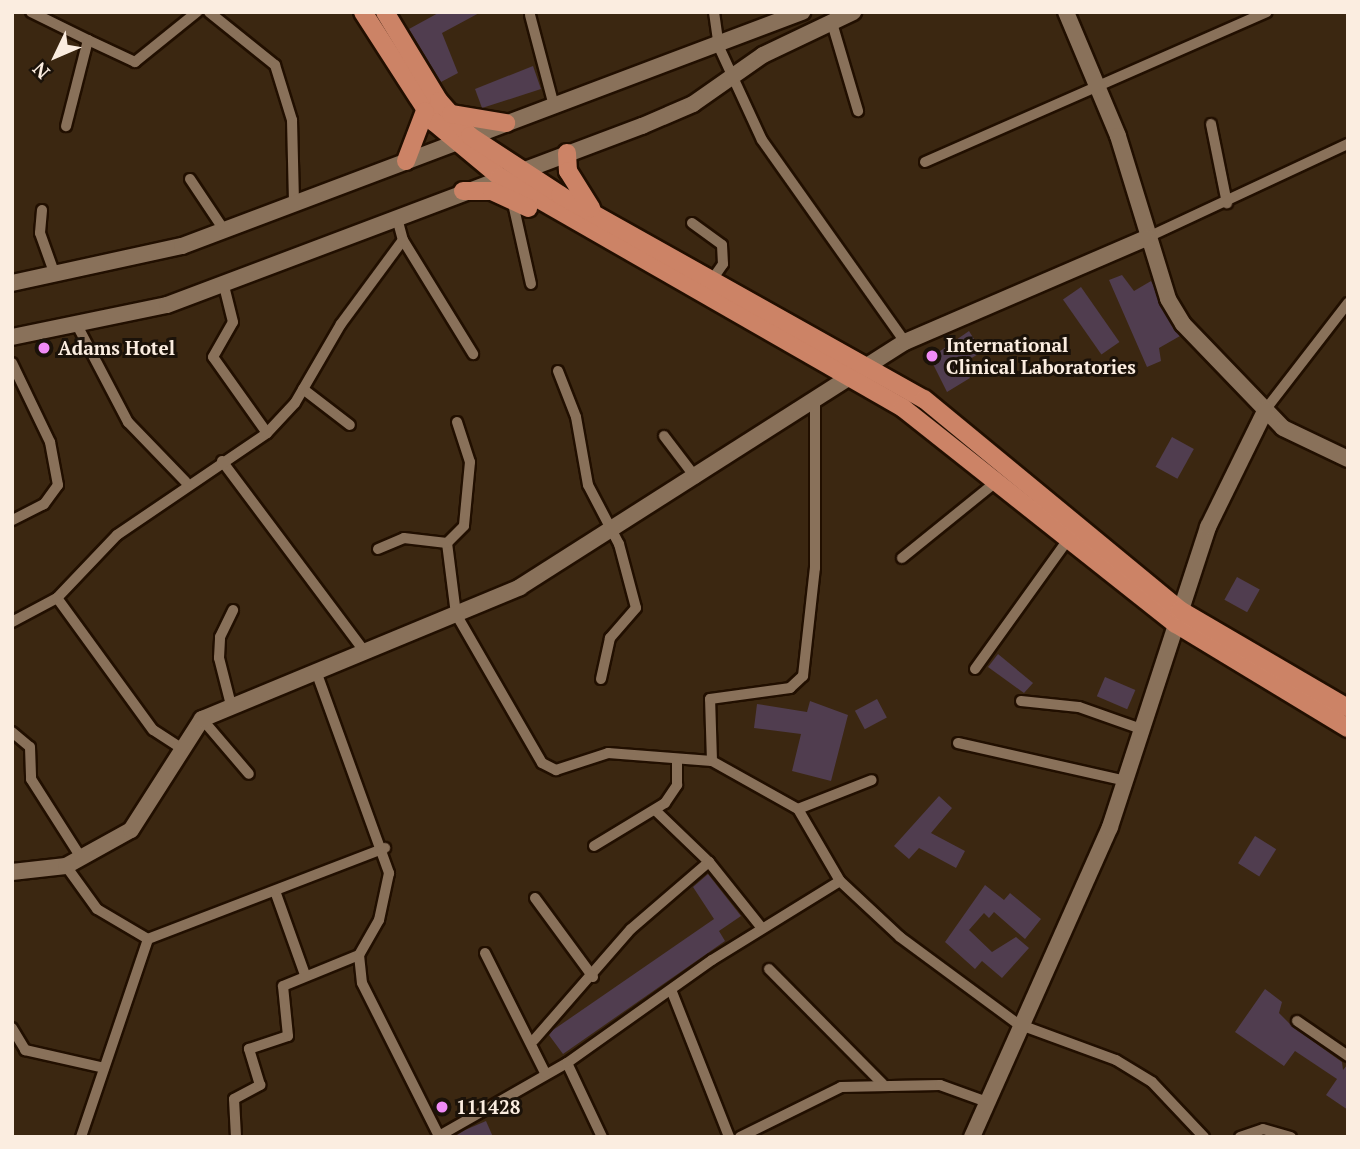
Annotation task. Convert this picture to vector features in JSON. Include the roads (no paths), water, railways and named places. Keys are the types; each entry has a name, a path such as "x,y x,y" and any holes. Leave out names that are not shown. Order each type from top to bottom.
{"main road":[{"path":"363,12 425,111 461,139 500,177 586,230 852,375 997,481 1067,541 1348,728"},
{"path":"385,12 448,112 461,139 712,280 870,364 998,457 1178,617 1348,708"},
{"path":"406,161 425,111"},
{"path":"448,112 506,123"},
{"path":"567,153 568,171 595,214"},
{"path":"463,191 512,199 561,225 586,230"}],"street":[{"path":"32,12 135,61 197,12"},
{"path":"209,12 261,47 275,65 292,120 294,204"},
{"path":"714,12 719,47 762,140 905,342"},
{"path":"12,283 143,259 461,139 719,47 802,12"},
{"path":"12,337 77,325 224,285 694,104 732,72 853,12"},
{"path":"1066,12 1097,81 1146,238 1184,324 1266,410 1299,439 1348,459"},
{"path":"925,162 1097,81 1266,12"},
{"path":"530,15 554,106"},
{"path":"832,23 858,111"},
{"path":"65,126 88,40"},
{"path":"1211,124 1227,203"},
{"path":"12,872 66,866 113,843 145,815 181,748 202,719 231,705 317,674 364,651 532,580 815,403 852,375 905,342 1227,203 1348,144"},
{"path":"190,179 224,230"},
{"path":"512,199 531,284"},
{"path":"42,210 40,233 55,275"},
{"path":"397,218 403,240 473,354"},
{"path":"692,223 722,245 723,264 712,280"},
{"path":"12,622 57,598 117,535 186,482 267,433 303,389 403,240"},
{"path":"224,285 233,321 213,357 267,433"},
{"path":"972,1137 1018,1024 1127,781 1141,729 1208,527 1266,410 1348,303"},
{"path":"77,325 128,422 186,482"},
{"path":"12,363 15,379 50,442 58,485 44,503 12,520"},
{"path":"558,371 578,424 588,485 625,560 636,608 610,638 601,679"},
{"path":"303,389 349,425"},
{"path":"712,761 710,699 790,688 803,676 815,568 815,403"},
{"path":"377,549 404,538 447,543 459,536 467,512 470,462 457,422"},
{"path":"664,436 696,478"},
{"path":"222,461 364,651"},
{"path":"902,558 997,481"},
{"path":"975,669 1067,541"},
{"path":"447,543 456,614 548,769 608,753 712,761 798,809 840,881 900,937 1018,1024 1116,1060 1180,1105 1204,1137"},
{"path":"57,598 153,730 181,748"},
{"path":"231,705 219,658 220,637 233,610"},
{"path":"317,674 385,848 385,899 359,955 362,983 439,1136 545,1073 568,1063 761,927 840,881"},
{"path":"1021,701 1079,706 1141,729"},
{"path":"202,719 249,774"},
{"path":"12,732 30,747 31,779 82,859"},
{"path":"958,743 1127,781"},
{"path":"594,846 655,810 677,785 677,760"},
{"path":"798,809 872,780"},
{"path":"655,810 709,862 761,927"},
{"path":"148,939 385,848"},
{"path":"534,1040 593,977 631,929 709,862"},
{"path":"66,866 97,909 148,939"},
{"path":"275,891 305,975"},
{"path":"535,898 593,977"},
{"path":"81,1137 148,939"},
{"path":"485,953 534,1040 545,1073"},
{"path":"236,1137 234,1099 260,1085 249,1049 288,1036 281,991 305,975 359,955"},
{"path":"769,969 882,1083"},
{"path":"672,992 729,1137"},
{"path":"1297,1021 1348,1056"},
{"path":"12,1028 25,1050 104,1068"},
{"path":"568,1063 602,1137"},
{"path":"740,1137 826,1093 882,1083 940,1085 986,1102"},
{"path":"1240,1137 1262,1129 1291,1137"}],"place":[{"name":"Adams Hotel","path":"44,348"},
{"name":"International Clinical Laboratories","path":"932,356"},
{"name":"111428","path":"442,1107"}]}
